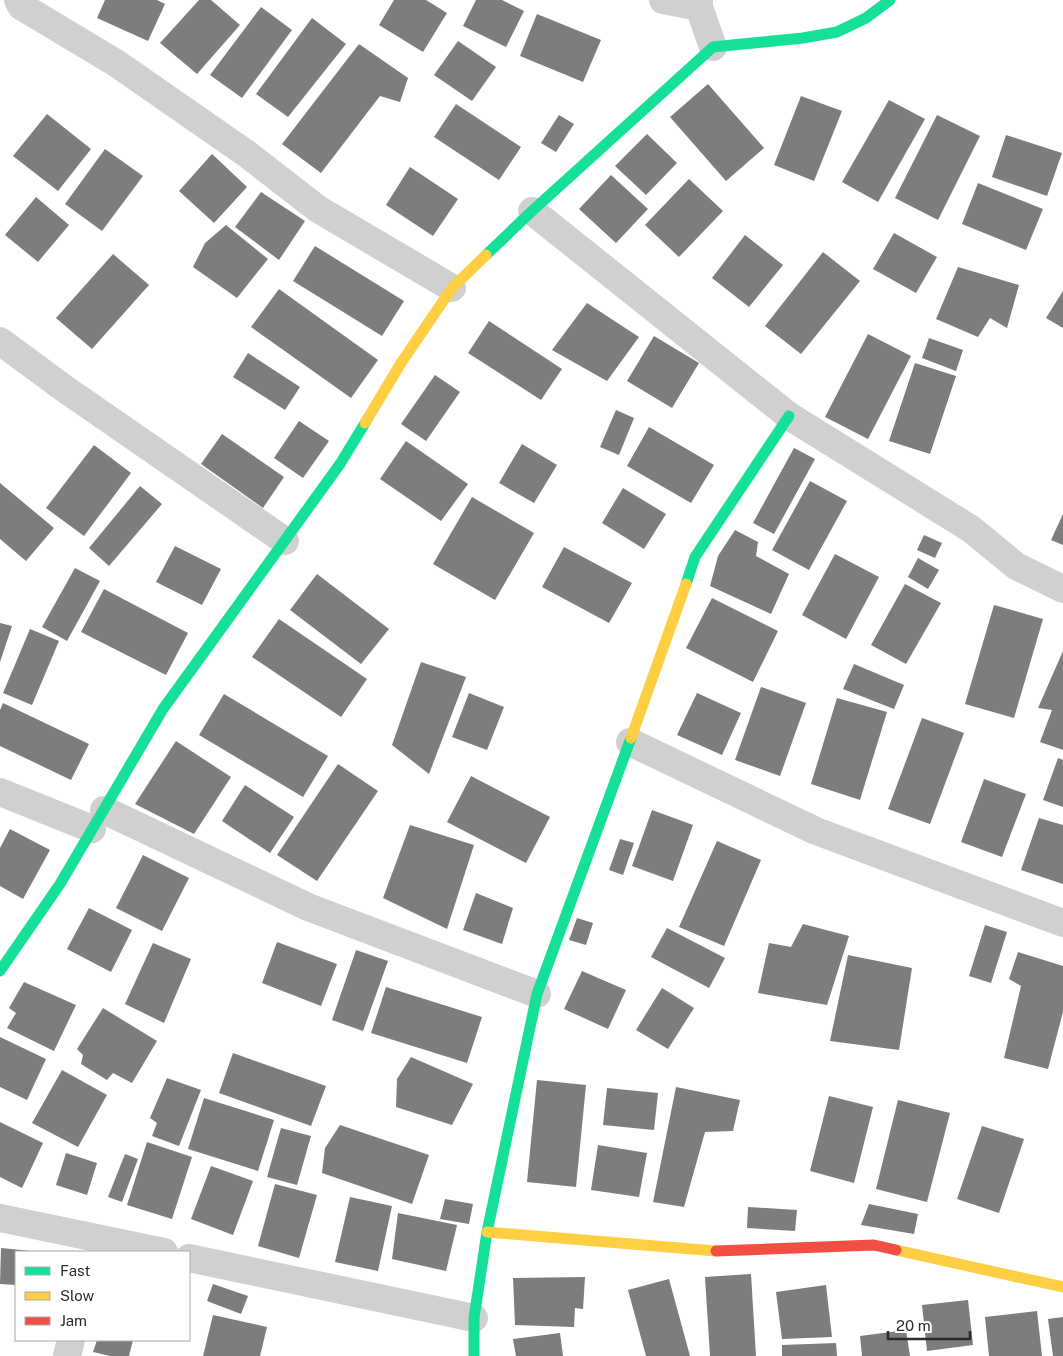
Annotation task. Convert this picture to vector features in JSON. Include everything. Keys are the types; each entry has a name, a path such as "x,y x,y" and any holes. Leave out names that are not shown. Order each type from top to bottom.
{"street":[{"path":"18,0 21,6 116,63 247,154 318,209 452,288"},
{"path":"663,0 699,4 713,47"},
{"path":"0,971 60,884 163,709 340,464 401,364 452,288 532,211 713,47 803,38 837,32 866,18 890,0"},
{"path":"532,211 789,416 970,529 1016,566 1063,589"},
{"path":"0,341 65,389 285,541"},
{"path":"474,1356 474,1318 487,1232 537,994 630,742 695,557 789,416"},
{"path":"630,742 816,831 1063,923"},
{"path":"0,792 98,819 308,907 537,994"},
{"path":"0,1218 99,1246 153,1251"},
{"path":"487,1232 708,1251 874,1245 1063,1287"},
{"path":"190,1258 474,1318"},
{"path":"67,1356 71,1341"}],"building":[{"path":"105,0 157,0 165,4 148,41 97,18"},
{"path":"199,0 211,0 240,25 197,74 160,43"},
{"path":"394,0 426,0 447,13 423,52 379,25"},
{"path":"476,0 502,0 524,11 506,47 463,26"},
{"path":"261,7 292,30 242,98 210,75"},
{"path":"537,14 601,40 583,82 520,56"},
{"path":"312,18 346,44 288,117 256,94"},
{"path":"458,41 496,67 472,101 434,75"},
{"path":"359,44 408,78 400,102 380,96 321,173 282,144"},
{"path":"708,84 764,148 726,181 670,117"},
{"path":"801,96 842,111 814,181 774,165"},
{"path":"889,100 925,119 878,202 842,182"},
{"path":"456,104 521,147 499,180 434,137"},
{"path":"47,114 91,149 58,191 13,156"},
{"path":"559,115 574,124 556,152 541,143"},
{"path":"937,115 980,136 938,220 895,198"},
{"path":"647,134 677,163 646,195 615,166"},
{"path":"1006,135 1062,153 1047,196 992,177"},
{"path":"105,149 143,176 102,231 65,204"},
{"path":"212,154 247,187 214,223 179,191"},
{"path":"410,167 458,199 433,236 386,205"},
{"path":"611,175 648,209 616,243 579,209"},
{"path":"689,179 723,211 679,257 645,225"},
{"path":"978,183 1043,209 1026,250 962,224"},
{"path":"261,192 305,221 279,260 235,227"},
{"path":"36,197 69,225 38,262 5,235"},
{"path":"226,225 268,259 237,298 193,267 205,243"},
{"path":"894,233 937,257 916,293 873,269"},
{"path":"745,235 783,265 749,307 712,278"},
{"path":"315,246 404,301 382,336 293,281"},
{"path":"823,252 860,281 801,354 765,326"},
{"path":"113,254 149,285 92,349 56,318"},
{"path":"958,267 1019,285 1007,328 990,318 978,337 936,319"},
{"path":"279,289 378,360 351,398 251,327"},
{"path":"1063,291 1063,328 1046,318"},
{"path":"587,303 639,337 607,381 552,350"},
{"path":"489,321 562,369 541,400 468,353"},
{"path":"868,334 911,356 868,439 825,417"},
{"path":"654,336 699,363 672,408 627,381"},
{"path":"929,338 963,350 956,371 922,358"},
{"path":"248,353 300,387 285,410 233,377"},
{"path":"915,363 956,376 930,454 889,441"},
{"path":"435,375 460,392 426,441 401,424"},
{"path":"616,410 634,418 619,455 600,447"},
{"path":"299,421 329,441 303,478 274,458"},
{"path":"649,427 714,465 691,503 627,466"},
{"path":"222,434 284,477 263,508 201,464"},
{"path":"406,441 468,484 441,521 380,479"},
{"path":"522,444 557,465 534,503 499,483"},
{"path":"94,445 131,473 84,536 46,508"},
{"path":"794,448 815,459 774,534 753,523"},
{"path":"810,481 847,501 809,570 772,550"},
{"path":"0,483 54,528 26,561 0,539"},
{"path":"140,486 162,504 109,566 89,548"},
{"path":"623,488 666,514 644,549 602,523"},
{"path":"472,497 534,533 495,600 433,564"},
{"path":"1063,514 1063,545 1051,540"},
{"path":"735,530 758,542 756,556 789,574 771,614 710,586 718,556"},
{"path":"924,535 942,543 935,558 917,550"},
{"path":"175,546 221,569 202,605 156,582"},
{"path":"564,547 632,583 609,623 542,587"},
{"path":"835,554 879,577 846,639 802,615"},
{"path":"918,558 939,570 928,589 908,577"},
{"path":"75,568 100,581 67,641 42,627"},
{"path":"317,574 389,629 361,664 290,610"},
{"path":"905,584 941,603 906,664 871,645"},
{"path":"104,589 188,633 166,675 81,632"},
{"path":"712,598 778,631 753,682 686,648"},
{"path":"994,605 1043,619 1014,718 965,704"},
{"path":"279,619 367,679 341,717 252,657"},
{"path":"0,623 12,626 0,662"},
{"path":"30,629 59,641 32,705 3,693"},
{"path":"1063,651 1063,750 1040,742 1052,710 1038,708"},
{"path":"421,662 466,677 429,774 392,745"},
{"path":"854,664 904,685 894,709 843,689"},
{"path":"761,687 806,703 780,776 735,760"},
{"path":"469,693 504,707 487,750 452,737"},
{"path":"697,693 741,713 722,755 677,735"},
{"path":"224,694 328,756 303,797 199,735"},
{"path":"837,698 887,712 860,800 811,784"},
{"path":"3,703 89,744 71,780 0,746 0,710"},
{"path":"922,718 964,733 930,824 888,809"},
{"path":"176,741 231,777 194,834 135,804"},
{"path":"1058,758 1063,760 1063,807 1043,800"},
{"path":"338,764 378,791 317,881 277,855"},
{"path":"471,776 550,817 526,863 447,822"},
{"path":"984,779 1026,794 1002,857 961,842"},
{"path":"245,785 294,817 270,853 222,821"},
{"path":"652,810 693,825 673,881 632,866"},
{"path":"1039,818 1063,825 1063,884 1021,870"},
{"path":"410,825 474,845 447,929 383,898"},
{"path":"10,829 50,850 23,899 0,886 0,848"},
{"path":"620,839 634,843 623,875 609,870"},
{"path":"717,841 761,860 724,946 679,927"},
{"path":"143,855 189,878 162,931 116,908"},
{"path":"476,893 513,908 502,944 463,930"},
{"path":"89,908 132,930 111,972 67,949"},
{"path":"577,918 593,923 586,945 569,940"},
{"path":"803,924 849,936 827,1005 758,993 769,943 791,947"},
{"path":"985,925 1007,932 991,983 969,976"},
{"path":"667,928 725,958 709,988 651,957"},
{"path":"277,942 337,964 321,1006 262,983"},
{"path":"153,943 191,959 164,1023 125,1004"},
{"path":"356,950 388,961 363,1031 332,1020"},
{"path":"1018,952 1063,966 1063,1012 1048,1069 1004,1058 1021,986 1009,979"},
{"path":"848,955 912,968 899,1050 830,1041"},
{"path":"582,971 626,990 608,1029 564,1009"},
{"path":"24,982 76,1005 54,1051 7,1028 16,1013 9,1008"},
{"path":"386,987 482,1017 467,1063 371,1033"},
{"path":"662,988 694,1008 668,1049 636,1030"},
{"path":"103,1008 157,1041 132,1083 113,1073 107,1080 81,1064 83,1055 77,1049"},
{"path":"0,1037 46,1059 27,1100 0,1087"},
{"path":"233,1053 326,1086 311,1126 219,1093"},
{"path":"411,1057 473,1084 452,1125 396,1107 397,1079"},
{"path":"62,1070 107,1095 78,1147 32,1123"},
{"path":"167,1078 201,1090 179,1146 152,1136 157,1123 150,1118"},
{"path":"537,1080 586,1085 576,1187 527,1182"},
{"path":"676,1087 740,1100 733,1131 705,1132 684,1207 653,1202"},
{"path":"607,1088 658,1093 654,1130 603,1125"},
{"path":"829,1096 873,1107 854,1183 810,1171"},
{"path":"204,1098 274,1120 258,1171 188,1149"},
{"path":"898,1100 950,1113 927,1202 876,1189"},
{"path":"0,1122 43,1143 22,1188 0,1177"},
{"path":"340,1125 429,1155 412,1204 322,1173 325,1148"},
{"path":"982,1126 1024,1139 999,1213 957,1199"},
{"path":"281,1128 311,1136 297,1185 267,1177"},
{"path":"147,1142 192,1157 172,1219 127,1205"},
{"path":"598,1145 647,1153 639,1197 591,1190"},
{"path":"66,1153 97,1163 87,1195 56,1185"},
{"path":"125,1154 138,1159 122,1202 108,1197"},
{"path":"211,1166 253,1181 233,1235 191,1219"},
{"path":"275,1184 317,1195 299,1258 258,1246"},
{"path":"350,1197 392,1206 378,1271 335,1262"},
{"path":"445,1199 473,1204 469,1224 440,1219"},
{"path":"869,1204 918,1214 914,1234 861,1225"},
{"path":"748,1207 797,1210 795,1231 747,1228"},
{"path":"398,1213 457,1225 446,1271 392,1259"},
{"path":"1,1248 32,1251 15,1251 15,1285 0,1284"},
{"path":"751,1274 756,1356 710,1356 705,1277"},
{"path":"585,1277 583,1309 575,1308 574,1327 515,1325 513,1278"},
{"path":"669,1279 690,1356 646,1356 628,1290"},
{"path":"213,1284 248,1296 241,1314 207,1301"},
{"path":"826,1285 832,1337 782,1339 776,1292"},
{"path":"968,1300 973,1345 927,1351 922,1305"},
{"path":"1037,1311 1042,1356 989,1356 985,1317"},
{"path":"213,1315 267,1327 260,1356 203,1356"},
{"path":"1063,1317 1063,1356 1053,1356 1048,1319"},
{"path":"906,1330 910,1356 862,1356 860,1336"},
{"path":"560,1333 563,1356 516,1356 513,1339"},
{"path":"97,1341 133,1341 129,1356 110,1356 93,1352"},
{"path":"836,1343 837,1356 782,1356 782,1345"}],"traffic: fast":[{"path":"486,255 713,47 803,38 837,32 866,18 890,0"},
{"path":"686,584 695,557 789,416"},
{"path":"0,971 60,884 163,709 340,464 365,423"},
{"path":"474,1356 474,1318 487,1232 537,994 631,738"}],"traffic: slow":[{"path":"365,423 401,363 452,288 486,255"},
{"path":"631,738 686,584"},
{"path":"487,1232 716,1251"},
{"path":"896,1250 1063,1287"}],"traffic: jam":[{"path":"716,1251 874,1245 896,1250"}]}
